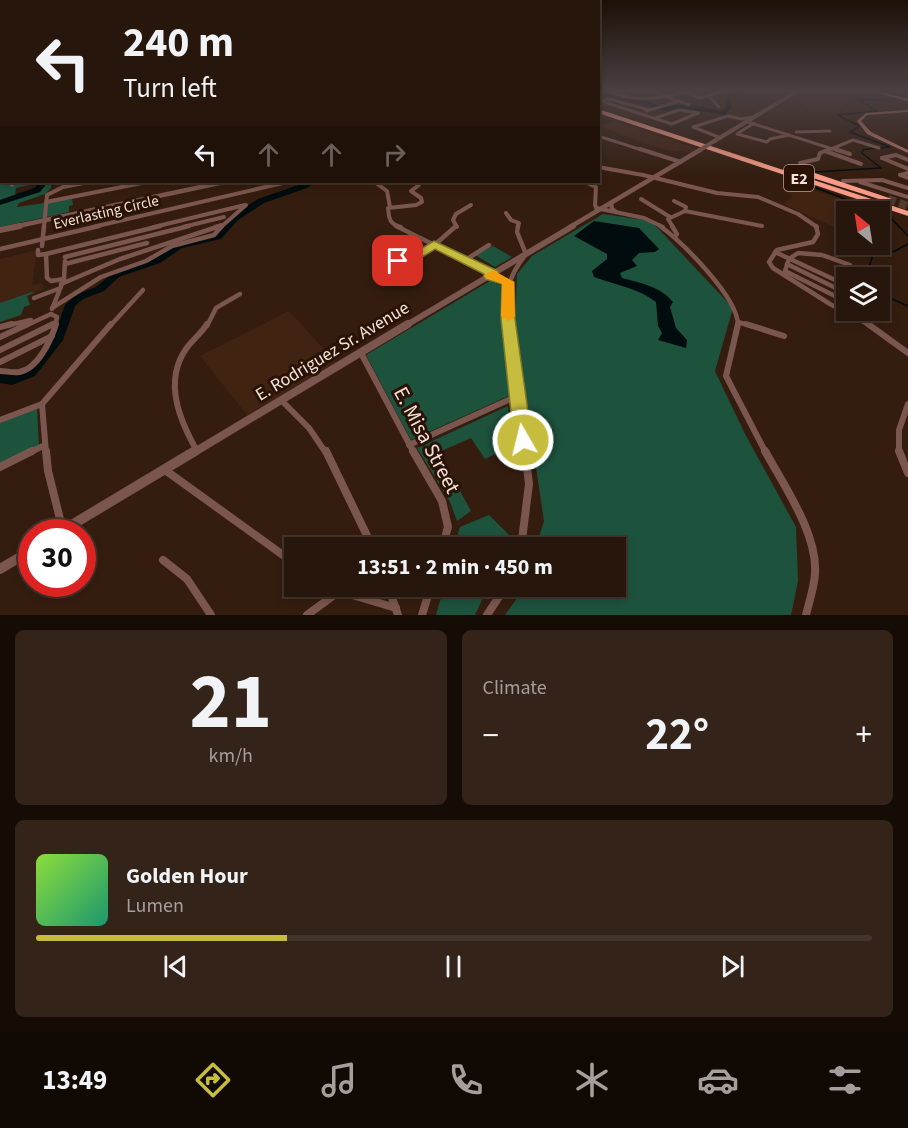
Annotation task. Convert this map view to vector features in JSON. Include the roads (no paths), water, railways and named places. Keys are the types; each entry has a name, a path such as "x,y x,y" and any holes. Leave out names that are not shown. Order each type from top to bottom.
{"highway":[{"name":"E2","path":"626,119 908,217"},
{"name":"E2","path":"629,119 908,208"},
{"path":"690,141 761,169 908,217"},
{"path":"748,156 888,199"}],"main road":[{"path":"866,119 865,122 879,136 908,151"}],"street":[{"path":"657,119 672,124 685,119"},
{"path":"719,119 693,127 719,139"},
{"path":"741,119 793,133 849,154"},
{"name":"E. Rodriguez Sr. Avenue","path":"84,519 599,209 614,211 652,178 757,119"},
{"path":"754,121 736,134 767,142 770,139 793,133 830,130"},
{"path":"600,137 681,162"},
{"path":"800,163 818,159 819,154 853,140 879,148"},
{"path":"825,151 861,164"},
{"path":"908,160 896,155 882,157 908,173"},
{"path":"600,167 636,172 652,178 718,193 760,197 816,224 819,233 813,242 785,247 775,252 769,262 779,273 873,327 908,353"},
{"path":"843,181 882,180 908,188"},
{"path":"855,181 908,197"},
{"path":"61,183 63,187"},
{"path":"64,264 225,219 247,206 38,255 43,239 48,193 84,183"},
{"path":"46,202 142,183"},
{"path":"153,196 210,183"},
{"path":"0,229 219,183"},
{"name":"Everlasting Circle","path":"0,249 283,183"},
{"path":"376,183 387,191 390,207 388,208 389,220 393,225 411,224"},
{"path":"390,207 418,205 422,202 421,198 411,191 419,185 417,183"},
{"path":"587,183 596,188 599,209"},
{"path":"641,199 670,217"},
{"path":"674,201 686,207 685,211"},
{"path":"381,263 410,260 430,249 457,227 453,220 456,214 471,205"},
{"path":"614,211 657,223 675,237 735,309 738,322 726,364 726,376 804,525 814,553 814,575 806,615"},
{"path":"670,217 685,211 762,226"},
{"path":"219,212 225,219"},
{"path":"506,213 510,219 519,223 517,232 526,254 512,271 508,282 508,319 529,484 522,537"},
{"path":"670,217 668,220 677,234 675,237"},
{"path":"0,337 38,320 101,276 146,261 172,246 214,235 222,229 225,219"},
{"path":"165,225 170,242"},
{"path":"34,298 120,259 222,225"},
{"path":"400,226 508,282"},
{"path":"118,237 120,259"},
{"path":"65,257 147,243"},
{"path":"466,259 489,245"},
{"path":"51,311 61,284 66,249"},
{"path":"775,252 836,280"},
{"path":"836,296 785,271 789,257 796,253 829,256 849,267"},
{"path":"46,254 47,278 61,284"},
{"path":"787,264 836,288"},
{"path":"0,420 42,404 143,290"},
{"path":"197,451 182,423 175,393 176,372 185,350 206,327 216,308 240,294"},
{"path":"0,371 18,372 26,369 38,356 53,336 57,315 51,311"},
{"path":"0,327 38,320"},
{"path":"0,350 56,322"},
{"path":"738,322 784,336"},
{"path":"0,362 53,336"},
{"name":"E. Misa Street","path":"361,353 409,445 442,501 448,527 445,537"},
{"path":"409,445 517,396"},
{"path":"282,401 323,446 368,537"},
{"path":"42,404 48,471 59,519"},
{"path":"908,404 898,426 899,460 908,473"},
{"path":"0,467 45,445"},
{"path":"165,470 284,556"},
{"path":"0,568 18,558"},
{"path":"163,560 187,579 211,615"},
{"path":"307,615 327,597"},
{"path":"360,597 397,611"},
{"path":"422,615 427,597"},
{"path":"487,615 499,597"}],"waterway":[{"path":"845,119 860,126 850,132 890,147 879,148"},
{"path":"814,172 881,168 862,153 863,150 874,148"},
{"path":"0,203 37,190 43,183"},
{"path":"0,378 12,380 31,373 59,337 70,305 79,297 100,289 116,275 157,261 179,246 218,237 235,218 261,201 310,183"},
{"path":"816,188 888,215 908,236"},
{"path":"869,267 873,255 895,251 908,244"},
{"path":"890,298 908,306"}],"tunnel":[{"path":"888,199 908,206"}]}
